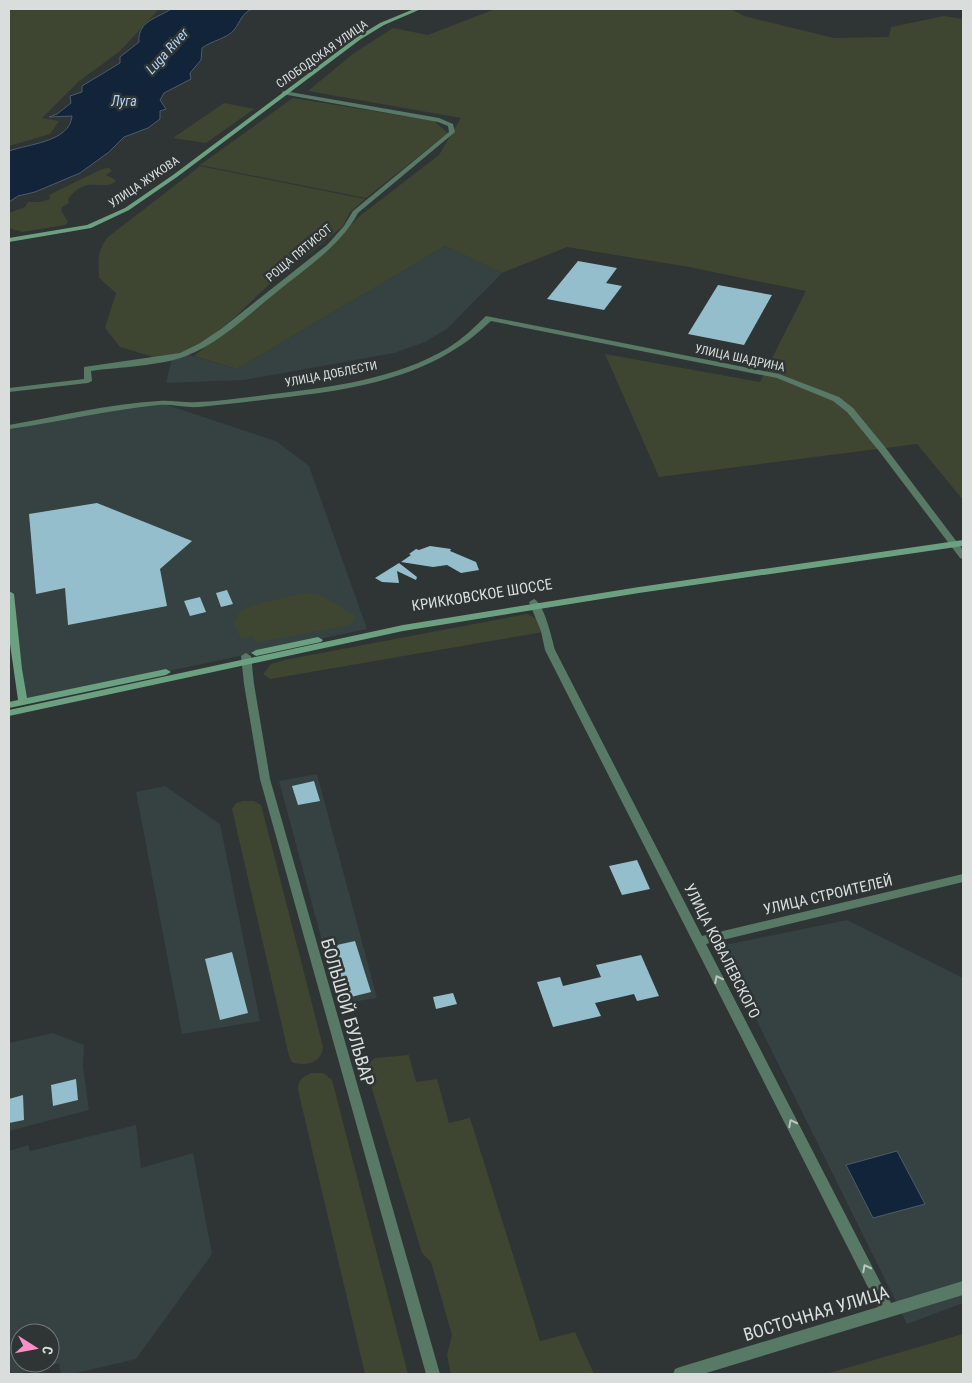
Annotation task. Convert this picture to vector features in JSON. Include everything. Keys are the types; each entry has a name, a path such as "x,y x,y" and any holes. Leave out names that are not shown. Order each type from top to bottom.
{"street":[{"name":"СЛОБОДСКАЯ УЛИЦА","path":"225,138 284,92 359,38 382,24 418,9"},
{"name":"РОЩА ПЯТИСОТ","path":"9,390 88,381 86,369 182,355 203,344 224,331 328,246 347,227 355,212 452,132 451,125 439,120 284,92"},
{"name":"УЛИЦА ЖУКОВА","path":"9,240 72,231 107,220 146,196 225,138"},
{"name":"УЛИЦА ДОБЛЕСТИ","path":"9,426 101,410 161,403 187,405 229,402 356,383 410,368 444,353 462,341 489,318"},
{"name":"УЛИЦА ШАДРИНА","path":"489,318 779,376 836,399 850,410 956,542"},
{"path":"9,705 535,604 956,542 963,537"},
{"path":"956,542 963,556"},
{"path":"9,594 13,670 24,702"},
{"name":"УЛИЦА КОВАЛЕВСКОГО","path":"535,604 546,631 550,650 888,1312"},
{"path":"9,712 246,659"},
{"name":"БОЛЬШОЙ БУЛЬВАР","path":"246,659 265,779 433,1374"},
{"name":"УЛИЦА СТРОИТЕЛЕЙ","path":"699,941 963,878"},
{"name":"ВОСТОЧНАЯ УЛИЦА","path":"680,1374 963,1288"}],"shaded area":[{"path":"445,246 502,273 448,328 425,342 394,353 244,380 166,383 172,358 189,355 237,369"},
{"path":"161,403 276,441 309,466 367,629 23,702 9,579 9,427"},
{"path":"317,774 377,998 339,1004 279,781"},
{"path":"165,786 220,824 260,1021 182,1034 136,792"},
{"path":"847,920 963,978 963,1303 907,1324 720,946"},
{"path":"53,1033 84,1045 83,1067 89,1110 9,1131 9,1043"},
{"path":"136,1125 141,1168 193,1153 212,1254 136,1359 72,1374 61,1374 60,1323 10,1323 10,1373 23,1373 9,1374 9,1151 28,1145 30,1151"}],"green space":[{"path":"9,9 159,9 120,51 78,82 42,118 59,121 50,134 9,146"},
{"path":"495,9 731,9 744,16 834,38 889,37 891,27 944,16 963,19 963,500 917,444 659,477 605,354 760,382 806,291 689,267 567,247 502,273 445,246 237,369 194,356 329,246 361,215 439,155 461,118 308,91 354,53 393,28 428,35"},
{"path":"293,98 434,121 448,133 366,198 200,165"},
{"path":"224,103 254,109 206,143 173,138"},
{"path":"200,166 365,199 350,212 343,226 309,254 283,271 211,337 179,354 157,358 120,347 105,328 116,293 99,278 100,251 108,237"},
{"path":"109,168 112,171 106,175 116,180 115,182 109,185 88,185 82,187 68,199 69,203 62,207 61,210 68,222 65,225 22,232 9,228 9,213 25,207 28,202 41,202 50,199 49,195 102,169"},
{"path":"306,593 318,594 353,614 355,620 349,625 256,643 253,636 241,639 234,623 241,610 265,602"},
{"path":"527,614 537,619 543,632 270,679 263,674 271,664 284,660"},
{"path":"254,801 261,805 323,1047 320,1057 307,1064 292,1062 289,1056 232,809 236,803"},
{"path":"409,1055 416,1082 437,1079 449,1123 470,1118 540,1341 575,1332 594,1374 451,1374 447,1355 452,1335 431,1262 422,1253 365,1066 375,1058"},
{"path":"311,1073 323,1073 332,1080 408,1374 365,1374 298,1090 301,1079"},
{"path":"963,1334 963,1374 826,1374"}],"water":[{"name":"Луга","path":"171,9 252,9 243,15 231,33 202,48 201,60 190,73 191,79 164,93 160,100 166,109 160,111 160,119 148,128 124,137 109,152 80,173 35,192 18,196 9,202 9,151 47,141 64,131 69,125 72,116 49,117 57,114 71,103 70,96 82,92 82,86 120,63 120,57 139,42 141,29 149,21"},
{"path":"897,1151 925,1204 873,1218 846,1165"}],"building":[{"path":"578,261 617,268 606,283 622,286 604,310 547,299"},
{"path":"718,285 772,295 744,345 688,334"},
{"path":"97,503 192,541 160,569 167,606 68,625 65,588 36,594 29,514"},
{"path":"430,546 451,549 450,551 476,562 479,570 461,573 447,565 433,567 401,562 416,549 419,550"},
{"path":"399,563 417,577 416,580 397,571 399,583 382,582 375,578"},
{"path":"227,590 233,604 221,607 216,593"},
{"path":"200,597 206,612 190,616 184,601"},
{"path":"314,781 320,801 298,805 292,786"},
{"path":"637,860 650,889 622,895 609,866"},
{"path":"355,941 371,992 343,999 328,947"},
{"path":"232,952 248,1013 220,1020 205,959"},
{"path":"641,955 659,996 637,1001 634,994 595,1003 601,1016 553,1027 537,982 560,977 563,986 601,977 596,965"},
{"path":"453,993 457,1004 436,1009 433,997"},
{"path":"76,1079 78,1100 53,1106 51,1085"},
{"path":"23,1095 24,1120 9,1123 9,1099"}],"water label":[{"name":"Luga River","path":"167,51"}]}
